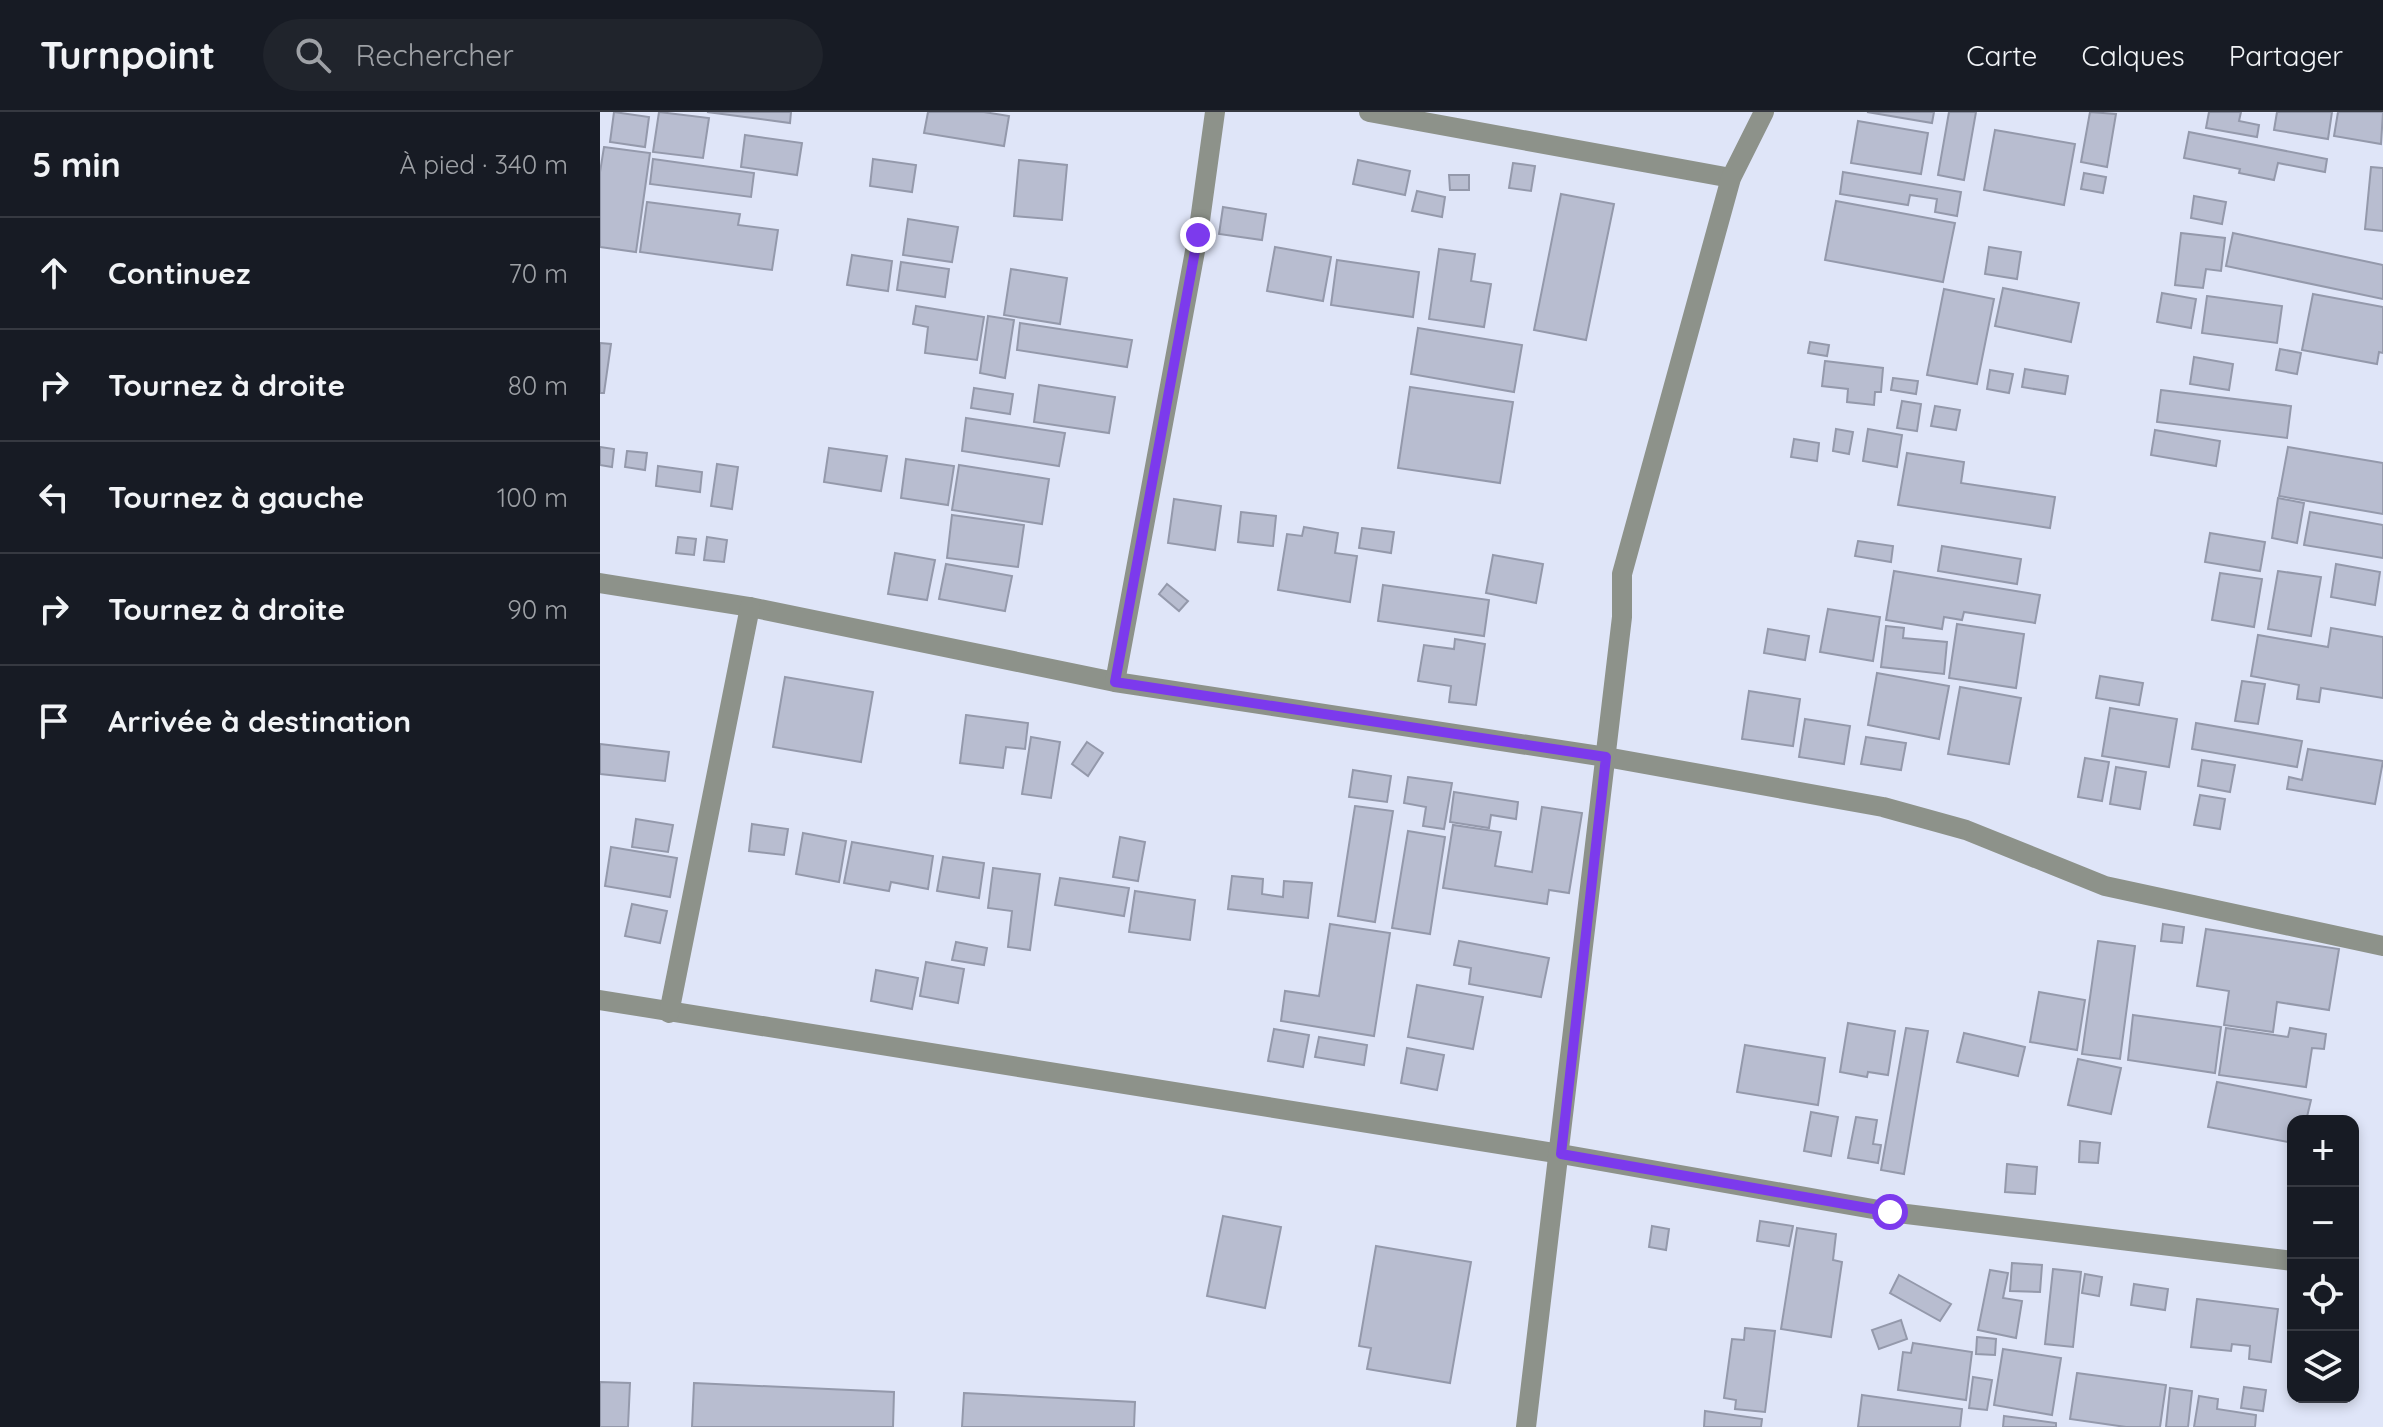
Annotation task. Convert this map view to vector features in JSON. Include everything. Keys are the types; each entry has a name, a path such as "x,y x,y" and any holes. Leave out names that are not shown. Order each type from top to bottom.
{"street":[{"path":"1115,682 1198,235 1215,112"},
{"path":"1369,112 1731,178"},
{"path":"1526,1427 1561,1154 1622,617 1622,574 1731,178 1764,112"},
{"path":"600,583 750,607 1115,682 1606,757 1883,807 1966,830 2105,886 2383,946"},
{"path":"669,1013 750,607"},
{"path":"600,1000 1561,1154 1890,1212 2287,1260"}],"building":[{"path":"614,112 649,117 645,147 610,142"},
{"path":"659,112 709,118 703,158 653,152"},
{"path":"707,112 791,112 790,123"},
{"path":"928,112 984,112 1009,116 1004,146 924,133"},
{"path":"1867,112 1934,112 1932,123"},
{"path":"1949,112 1976,112 1964,180 1938,175"},
{"path":"2090,112 2116,114 2107,167 2081,162"},
{"path":"2209,112 2241,112 2239,121 2259,125 2257,137 2206,128"},
{"path":"2277,112 2332,112 2328,139 2274,130"},
{"path":"2338,112 2383,112 2381,144 2334,136"},
{"path":"1858,121 1928,133 1921,174 1851,163"},
{"path":"1995,130 2075,144 2064,205 1984,190"},
{"path":"2189,132 2327,159 2325,172 2278,163 2274,180 2239,173 2240,169 2184,158"},
{"path":"745,135 802,143 797,175 741,167"},
{"path":"604,147 650,153 636,252 600,247 600,172"},
{"path":"653,159 754,173 751,197 650,184"},
{"path":"873,159 916,165 912,192 870,186"},
{"path":"1019,160 1067,165 1062,220 1014,216"},
{"path":"1358,160 1410,171 1405,195 1353,184"},
{"path":"1513,163 1535,166 1531,191 1509,188"},
{"path":"2371,167 2383,168 2383,231 2365,229"},
{"path":"1843,172 1961,192 1957,216 1935,212 1937,199 1910,195 1908,205 1840,194"},
{"path":"2084,173 2106,177 2103,193 2081,189"},
{"path":"1449,175 1469,175 1469,190 1450,190"},
{"path":"1417,191 1445,197 1442,217 1412,211"},
{"path":"1561,194 1614,204 1586,340 1534,330"},
{"path":"2194,196 2226,202 2222,224 2191,218"},
{"path":"1836,201 1955,223 1943,282 1825,260"},
{"path":"647,202 740,214 738,225 778,230 772,270 640,252"},
{"path":"1223,207 1266,214 1262,240 1219,234"},
{"path":"908,219 958,227 952,262 903,255"},
{"path":"2181,233 2225,238 2221,271 2206,269 2203,288 2175,285"},
{"path":"2233,233 2383,265 2383,299 2226,266"},
{"path":"1275,247 1331,257 1323,301 1267,291"},
{"path":"1989,247 2021,252 2017,279 1985,274"},
{"path":"1439,249 1475,254 1471,281 1491,284 1484,327 1429,319"},
{"path":"852,255 892,261 888,291 847,285"},
{"path":"1337,260 1419,272 1413,317 1331,305"},
{"path":"901,262 949,269 945,297 897,290"},
{"path":"1011,269 1067,278 1060,324 1004,315"},
{"path":"2003,288 2079,303 2071,342 1995,326"},
{"path":"1944,289 1994,299 1977,384 1927,375"},
{"path":"2162,293 2196,299 2191,328 2157,322"},
{"path":"2313,294 2383,307 2383,353 2379,352 2377,364 2302,350"},
{"path":"2207,296 2282,306 2277,343 2202,333"},
{"path":"916,306 984,317 977,360 925,353 928,327 913,324"},
{"path":"988,316 1014,320 1005,378 980,373"},
{"path":"1020,323 1132,340 1127,367 1017,350"},
{"path":"1418,328 1522,345 1514,392 1411,374"},
{"path":"1810,342 1829,345 1827,356 1808,353"},
{"path":"600,343 611,344 604,393 600,393"},
{"path":"2280,349 2301,353 2297,374 2276,370"},
{"path":"2194,357 2233,364 2229,390 2190,384"},
{"path":"1825,361 1883,368 1881,392 1875,392 1874,405 1847,402 1848,389 1822,386"},
{"path":"2025,369 2068,376 2065,394 2022,387"},
{"path":"1990,370 2013,374 2009,393 1987,389"},
{"path":"1893,378 1918,381 1916,394 1891,390"},
{"path":"1039,385 1115,397 1109,433 1034,422"},
{"path":"1410,387 1513,402 1500,483 1398,468"},
{"path":"974,388 1013,394 1010,414 971,408"},
{"path":"2161,390 2291,406 2287,438 2157,422"},
{"path":"1902,401 1921,404 1917,431 1897,428"},
{"path":"1935,406 1960,410 1956,430 1931,426"},
{"path":"966,418 1065,433 1059,466 962,451"},
{"path":"1836,429 1853,432 1849,454 1833,451"},
{"path":"1868,429 1902,435 1897,467 1863,461"},
{"path":"2155,430 2220,441 2216,466 2151,455"},
{"path":"1794,439 1819,443 1817,461 1791,457"},
{"path":"600,447 614,449 612,467 600,465"},
{"path":"2288,447 2383,463 2383,514 2279,496"},
{"path":"829,448 887,456 881,491 824,482"},
{"path":"627,451 647,453 645,470 625,467"},
{"path":"1907,453 1964,462 1961,483 2055,497 2050,528 1898,505"},
{"path":"906,459 954,466 948,505 901,498"},
{"path":"717,464 738,467 732,509 711,506"},
{"path":"959,465 1049,479 1042,524 952,510"},
{"path":"658,466 702,472 700,492 656,486"},
{"path":"2278,498 2304,503 2297,543 2272,538"},
{"path":"1174,499 1221,506 1215,550 1168,543"},
{"path":"1241,512 1276,516 1273,546 1238,542"},
{"path":"2310,512 2383,525 2383,558 2304,545"},
{"path":"952,515 1024,525 1018,567 947,558"},
{"path":"1304,527 1338,533 1335,553 1357,556 1350,602 1278,590 1287,534 1302,536"},
{"path":"1362,528 1394,532 1391,553 1359,548"},
{"path":"2210,533 2265,542 2260,571 2205,562"},
{"path":"678,537 696,539 694,555 676,553"},
{"path":"707,537 727,540 724,562 704,560"},
{"path":"1858,541 1893,546 1891,562 1855,556"},
{"path":"1942,546 2021,559 2017,584 1938,571"},
{"path":"895,553 935,560 927,600 888,594"},
{"path":"1493,555 1543,564 1536,603 1486,593"},
{"path":"946,564 1012,576 1005,611 939,599"},
{"path":"2336,564 2380,572 2375,605 2331,597"},
{"path":"1894,571 2040,595 2035,623 1964,612 1962,620 1944,617 1942,629 1886,620"},
{"path":"2278,571 2321,577 2311,636 2268,629"},
{"path":"2220,573 2262,579 2254,627 2212,620"},
{"path":"1167,584 1188,601 1179,611 1159,594"},
{"path":"1383,585 1489,600 1484,636 1378,621"},
{"path":"1828,609 1880,617 1873,661 1820,652"},
{"path":"1957,624 2024,634 2016,688 1949,678"},
{"path":"1886,626 1904,628 1903,638 1947,642 1944,674 1881,667"},
{"path":"2331,628 2383,637 2383,698 2321,688 2319,702 2297,699 2299,685 2251,676 2258,635 2328,647"},
{"path":"1768,629 1809,636 1805,660 1764,653"},
{"path":"1455,639 1485,644 1476,705 1449,702 1451,686 1418,681 1424,645 1454,649"},
{"path":"1877,673 1949,686 1939,739 1868,725"},
{"path":"2100,676 2143,683 2139,705 2096,698"},
{"path":"785,677 873,692 861,762 773,747"},
{"path":"2242,681 2265,684 2258,724 2235,721"},
{"path":"1960,687 2021,698 2009,764 1948,754"},
{"path":"1749,691 1800,699 1793,746 1742,739"},
{"path":"2110,708 2177,719 2169,767 2102,756"},
{"path":"966,715 1028,723 1025,749 1006,747 1003,768 960,763"},
{"path":"1805,719 1850,726 1844,764 1799,757"},
{"path":"2196,723 2302,741 2297,767 2192,749"},
{"path":"1031,737 1060,742 1051,798 1022,794"},
{"path":"1866,737 1906,743 1901,770 1861,764"},
{"path":"1087,742 1103,753 1088,776 1072,764"},
{"path":"600,744 669,752 665,781 600,774"},
{"path":"2308,749 2383,761 2375,804 2287,789 2289,777 2302,780"},
{"path":"2085,758 2109,762 2102,801 2078,797"},
{"path":"2202,760 2235,765 2230,792 2198,786"},
{"path":"2116,767 2146,772 2140,809 2110,804"},
{"path":"1353,770 1391,776 1387,802 1349,797"},
{"path":"1408,777 1452,783 1444,829 1423,826 1426,807 1404,803"},
{"path":"1454,792 1518,802 1516,819 1491,815 1489,828 1450,822"},
{"path":"2200,795 2225,799 2220,829 2194,825"},
{"path":"1355,806 1393,811 1375,922 1338,916"},
{"path":"1542,807 1582,813 1569,893 1549,890 1547,904 1443,888 1453,825 1501,832 1495,866 1532,872"},
{"path":"636,819 673,825 668,852 632,847"},
{"path":"752,824 788,829 784,855 749,851"},
{"path":"1408,831 1445,837 1430,934 1392,928"},
{"path":"803,833 846,841 839,882 796,874"},
{"path":"1120,837 1145,842 1138,881 1113,877"},
{"path":"852,842 933,856 928,889 891,882 889,891 844,883"},
{"path":"611,847 677,858 670,897 605,886"},
{"path":"943,857 984,863 979,898 937,891"},
{"path":"993,868 1040,874 1030,950 1008,947 1012,911 988,908"},
{"path":"1232,876 1263,879 1262,894 1283,897 1284,881 1312,883 1308,918 1228,909"},
{"path":"1060,878 1129,888 1124,916 1055,905"},
{"path":"1135,891 1195,900 1190,940 1129,932"},
{"path":"632,904 667,911 660,943 625,936"},
{"path":"1330,924 1390,933 1374,1036 1281,1021 1285,991 1319,996"},
{"path":"2163,924 2184,927 2182,943 2161,941"},
{"path":"2206,929 2339,949 2329,1010 2277,1002 2273,1032 2224,1025 2229,991 2197,986"},
{"path":"1459,941 1549,958 1541,997 1469,984 1471,968 1454,965"},
{"path":"2098,941 2135,946 2120,1059 2082,1054"},
{"path":"956,942 987,948 984,965 952,960"},
{"path":"926,962 964,969 958,1003 920,996"},
{"path":"876,970 918,978 912,1009 871,1001"},
{"path":"1417,985 1483,997 1473,1049 1408,1037"},
{"path":"2039,992 2085,1000 2077,1050 2030,1042"},
{"path":"2133,1015 2221,1027 2215,1073 2128,1060"},
{"path":"1848,1023 1895,1031 1888,1075 1868,1072 1867,1077 1840,1072"},
{"path":"1906,1028 1928,1031 1904,1174 1881,1170"},
{"path":"2226,1028 2288,1037 2290,1028 2326,1034 2324,1049 2312,1048 2306,1087 2219,1075"},
{"path":"1274,1029 1309,1035 1303,1067 1268,1061"},
{"path":"1964,1033 2025,1047 2018,1076 1957,1062"},
{"path":"1319,1037 1367,1045 1364,1065 1315,1057"},
{"path":"1745,1045 1825,1058 1818,1105 1737,1092"},
{"path":"1407,1048 1444,1055 1437,1090 1401,1083"},
{"path":"2078,1059 2121,1068 2111,1114 2068,1105"},
{"path":"2217,1082 2311,1100 2307,1115 2287,1115 2287,1142 2208,1127"},
{"path":"1811,1112 1838,1117 1831,1156 1804,1151"},
{"path":"1856,1117 1877,1120 1873,1144 1881,1145 1878,1163 1848,1158"},
{"path":"2080,1141 2100,1143 2098,1163 2079,1162"},
{"path":"2007,1164 2037,1167 2035,1194 2005,1192"},
{"path":"1223,1216 1281,1227 1265,1308 1207,1296"},
{"path":"1760,1221 1793,1226 1789,1246 1757,1241"},
{"path":"1652,1226 1669,1229 1666,1250 1649,1247"},
{"path":"1797,1228 1836,1234 1833,1260 1842,1262 1831,1337 1781,1329"},
{"path":"1376,1246 1471,1262 1450,1383 1367,1369 1371,1348 1359,1346"},
{"path":"2012,1263 2042,1265 2040,1292 2010,1291"},
{"path":"2053,1269 2081,1272 2073,1347 2045,1344"},
{"path":"1990,1270 2008,1273 2003,1298 2022,1301 2016,1338 1978,1330"},
{"path":"2085,1274 2102,1277 2099,1296 2082,1293"},
{"path":"1899,1275 1951,1304 1940,1321 1890,1293"},
{"path":"2134,1284 2168,1289 2165,1310 2131,1305"},
{"path":"2197,1299 2278,1309 2271,1362 2249,1359 2250,1346 2232,1344 2231,1351 2191,1347"},
{"path":"1901,1320 1907,1339 1879,1349 1872,1330"},
{"path":"1745,1328 1775,1331 1765,1412 1735,1409 1736,1400 1724,1398 1732,1339 1744,1340"},
{"path":"1977,1337 1996,1339 1995,1355 1976,1354"},
{"path":"1913,1343 1972,1352 1966,1400 1898,1390 1903,1352 1911,1353"},
{"path":"2003,1349 2061,1358 2052,1415 1994,1405"},
{"path":"2077,1373 2166,1385 2160,1427 2126,1427 2070,1419"},
{"path":"1973,1377 1992,1380 1987,1410 1969,1408"},
{"path":"600,1382 630,1383 628,1427 600,1427"},
{"path":"694,1383 894,1392 893,1427 692,1427"},
{"path":"2244,1387 2266,1390 2263,1411 2241,1408"},
{"path":"2170,1388 2192,1391 2188,1427 2166,1427"},
{"path":"964,1393 1135,1402 1134,1427 962,1427"},
{"path":"1862,1395 1962,1409 1960,1427 1858,1427"},
{"path":"2199,1396 2218,1399 2217,1409 2256,1415 2255,1427 2194,1427"},
{"path":"1705,1411 1762,1419 1761,1427 1704,1427"},
{"path":"2004,1416 2056,1423 2056,1427 2003,1427"}],"route":[{"path":"1198,235 1115,682 1606,757 1561,1154 1890,1212"}]}
